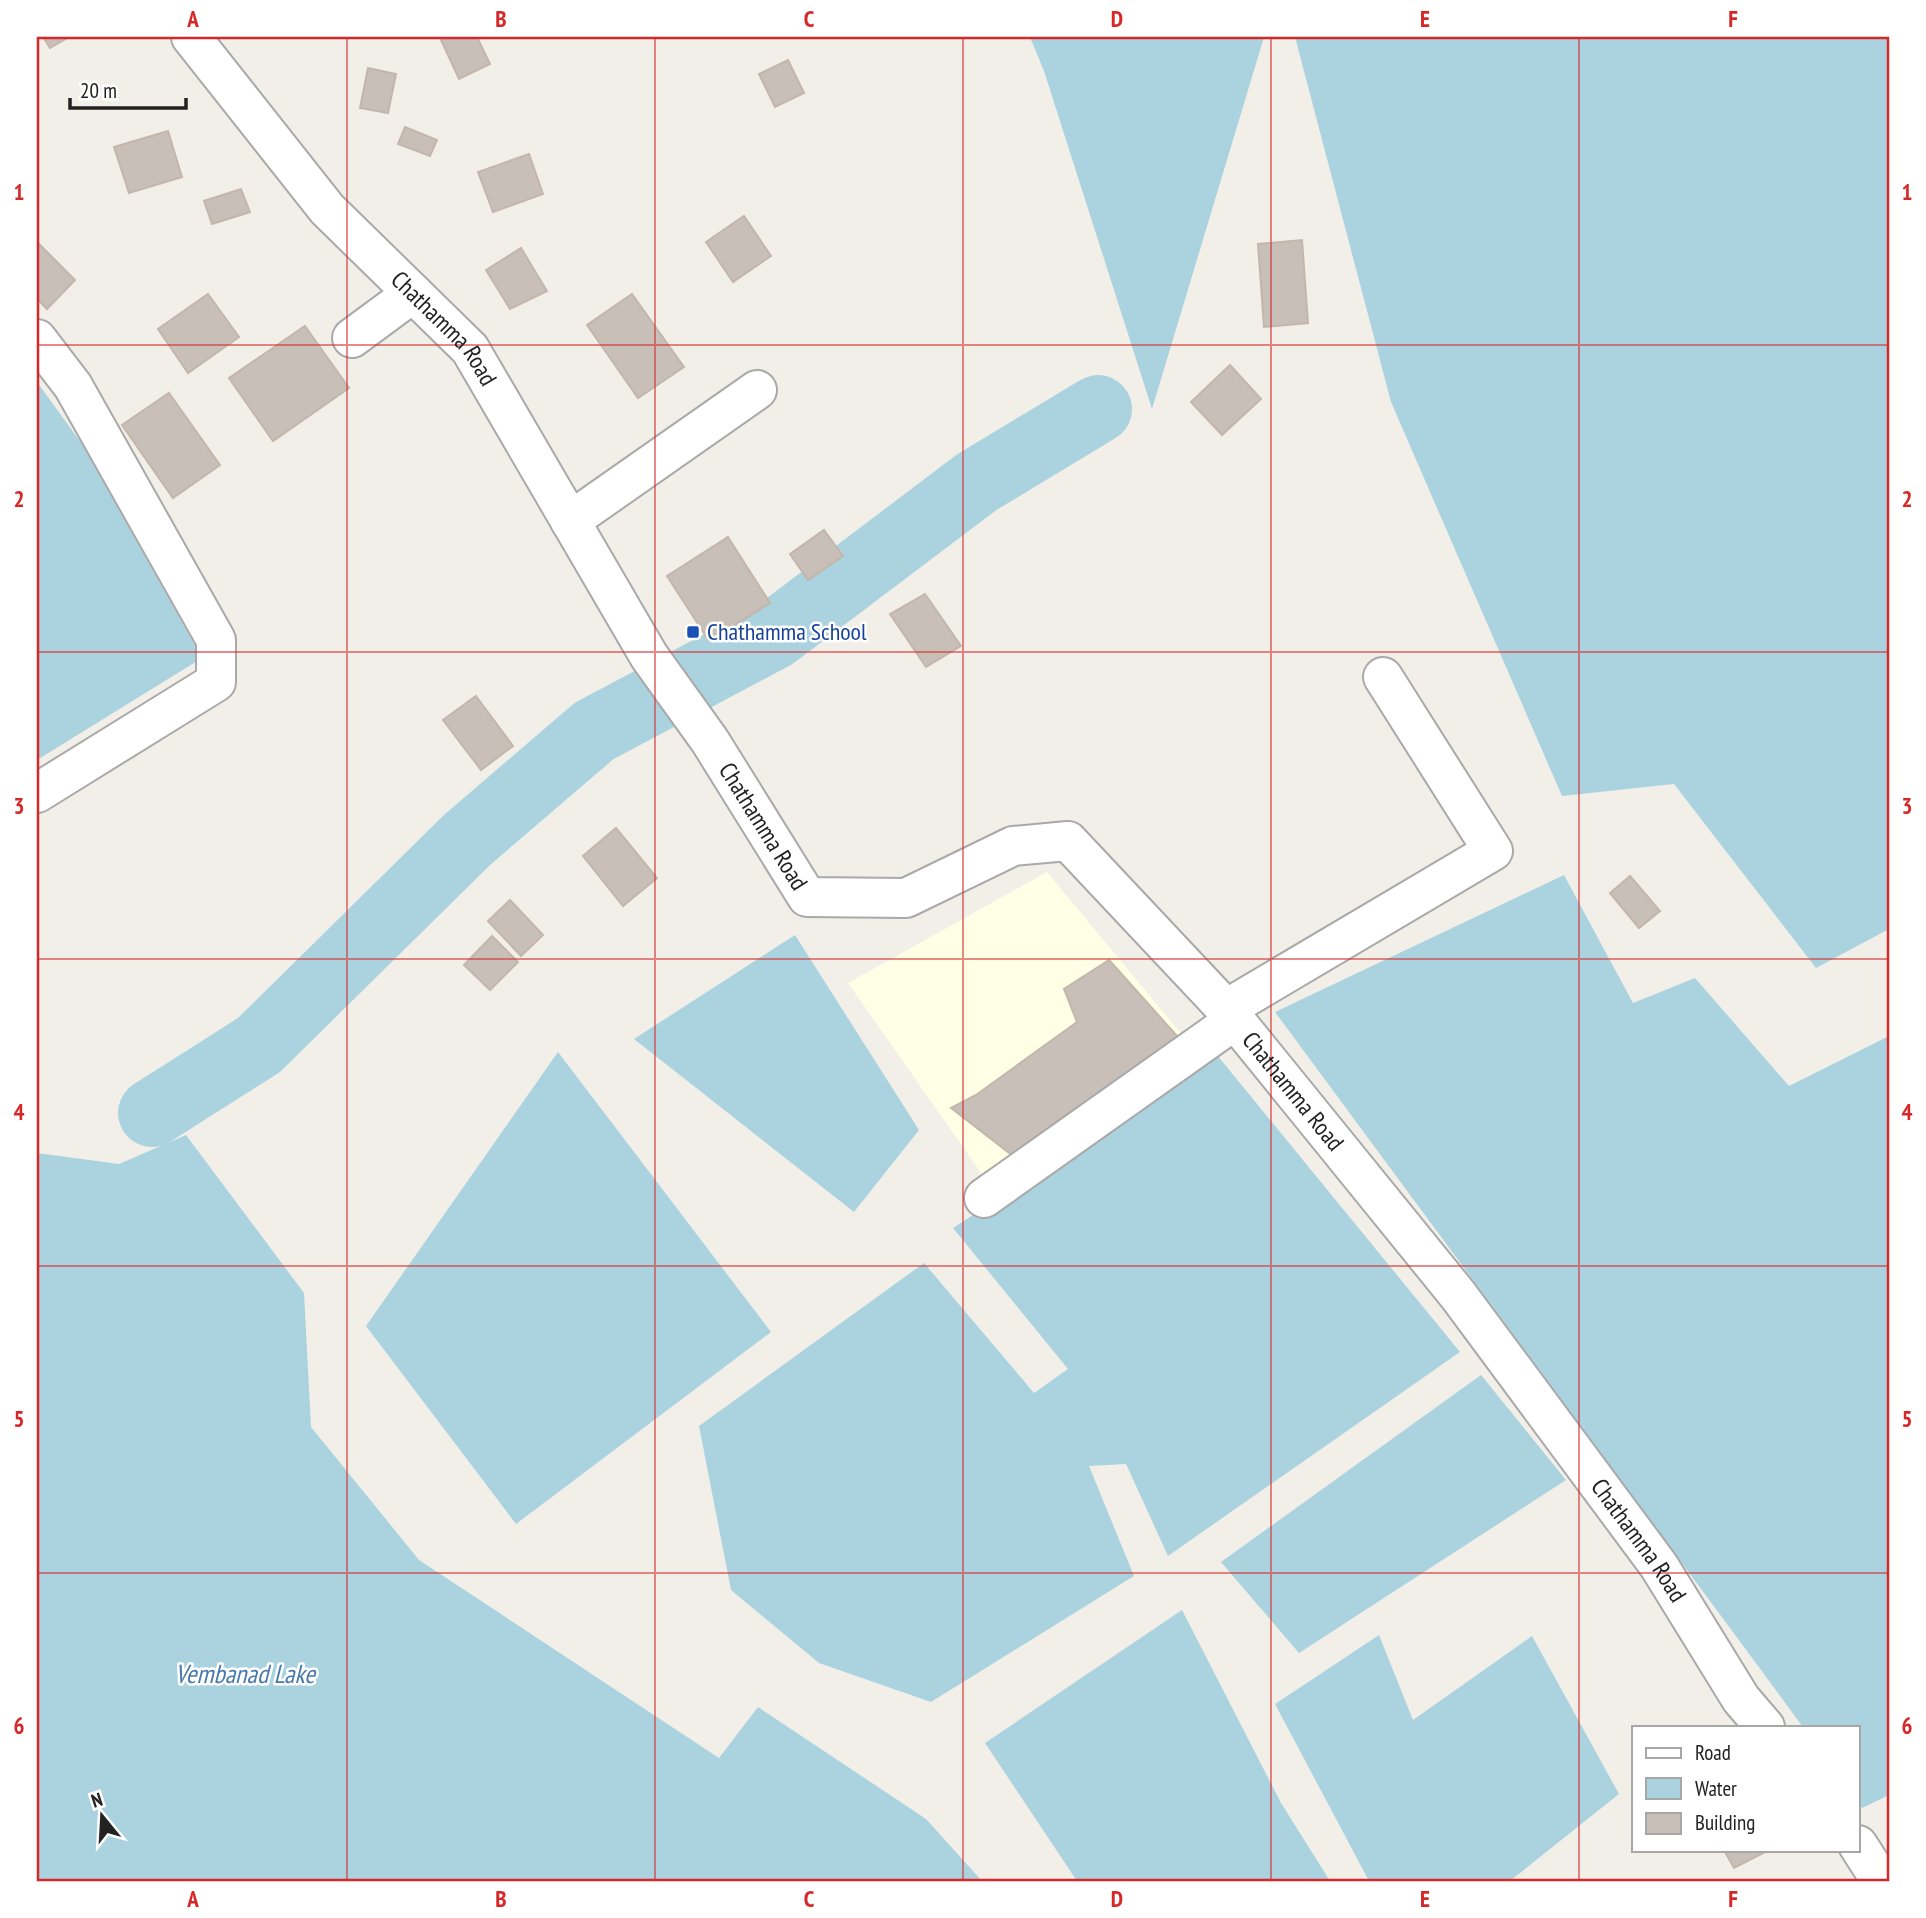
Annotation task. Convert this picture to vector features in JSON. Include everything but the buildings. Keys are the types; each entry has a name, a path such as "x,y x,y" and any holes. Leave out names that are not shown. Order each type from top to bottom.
{"street":[{"name":"Chathamma Road","path":"191,37 327,209 470,349 649,656 710,741 807,897 906,898 1013,846 1068,841 1231,1015 1458,1294 1659,1566 1741,1699 1764,1726"},
{"path":"352,338 412,293"},
{"path":"37,339 73,386 216,640 216,682 37,793"},
{"path":"570,522 757,390"},
{"path":"984,1198 1231,1015 1493,851 1383,677"},
{"path":"1860,1848 1881,1881"}],"shaded area":[{"path":"1047,872 1193,1048 991,1187 848,983"}],"water":[{"path":"1030,37 1264,37 1152,409 1044,71"},
{"path":"1295,37 1889,37 1889,929 1816,968 1674,784 1562,796 1391,402"},
{"path":"37,382 82,444 202,658 37,760"},
{"path":"1564,875 1633,1003 1695,978 1789,1086 1889,1036 1889,1795 1862,1808 1860,1726 1802,1726 1275,1012"},
{"path":"795,935 919,1130 854,1212 634,1039"},
{"path":"558,1052 771,1332 516,1524 366,1326"},
{"path":"1217,1055 1460,1352 1168,1556 1126,1464 1089,1466 1134,1576 931,1702 819,1663 731,1590 699,1426 924,1263 1034,1393 1068,1369 953,1228"},
{"name":"Vembanad Lake","path":"186,1135 304,1293 311,1427 419,1560 719,1758 758,1707 926,1819 982,1881 37,1881 37,1153 119,1164"},
{"path":"1481,1375 1566,1480 1299,1653 1221,1562"},
{"path":"1182,1610 1281,1803 1330,1881 1077,1881 985,1743"},
{"path":"1379,1635 1413,1720 1532,1636 1619,1794 1510,1881 1369,1881 1275,1704"}],"waterway":[{"path":"152,1113 259,1045 467,840 594,731 773,636 977,482 1098,409"}],"place":[{"name":"Chathamma School","path":"693,632"}]}
